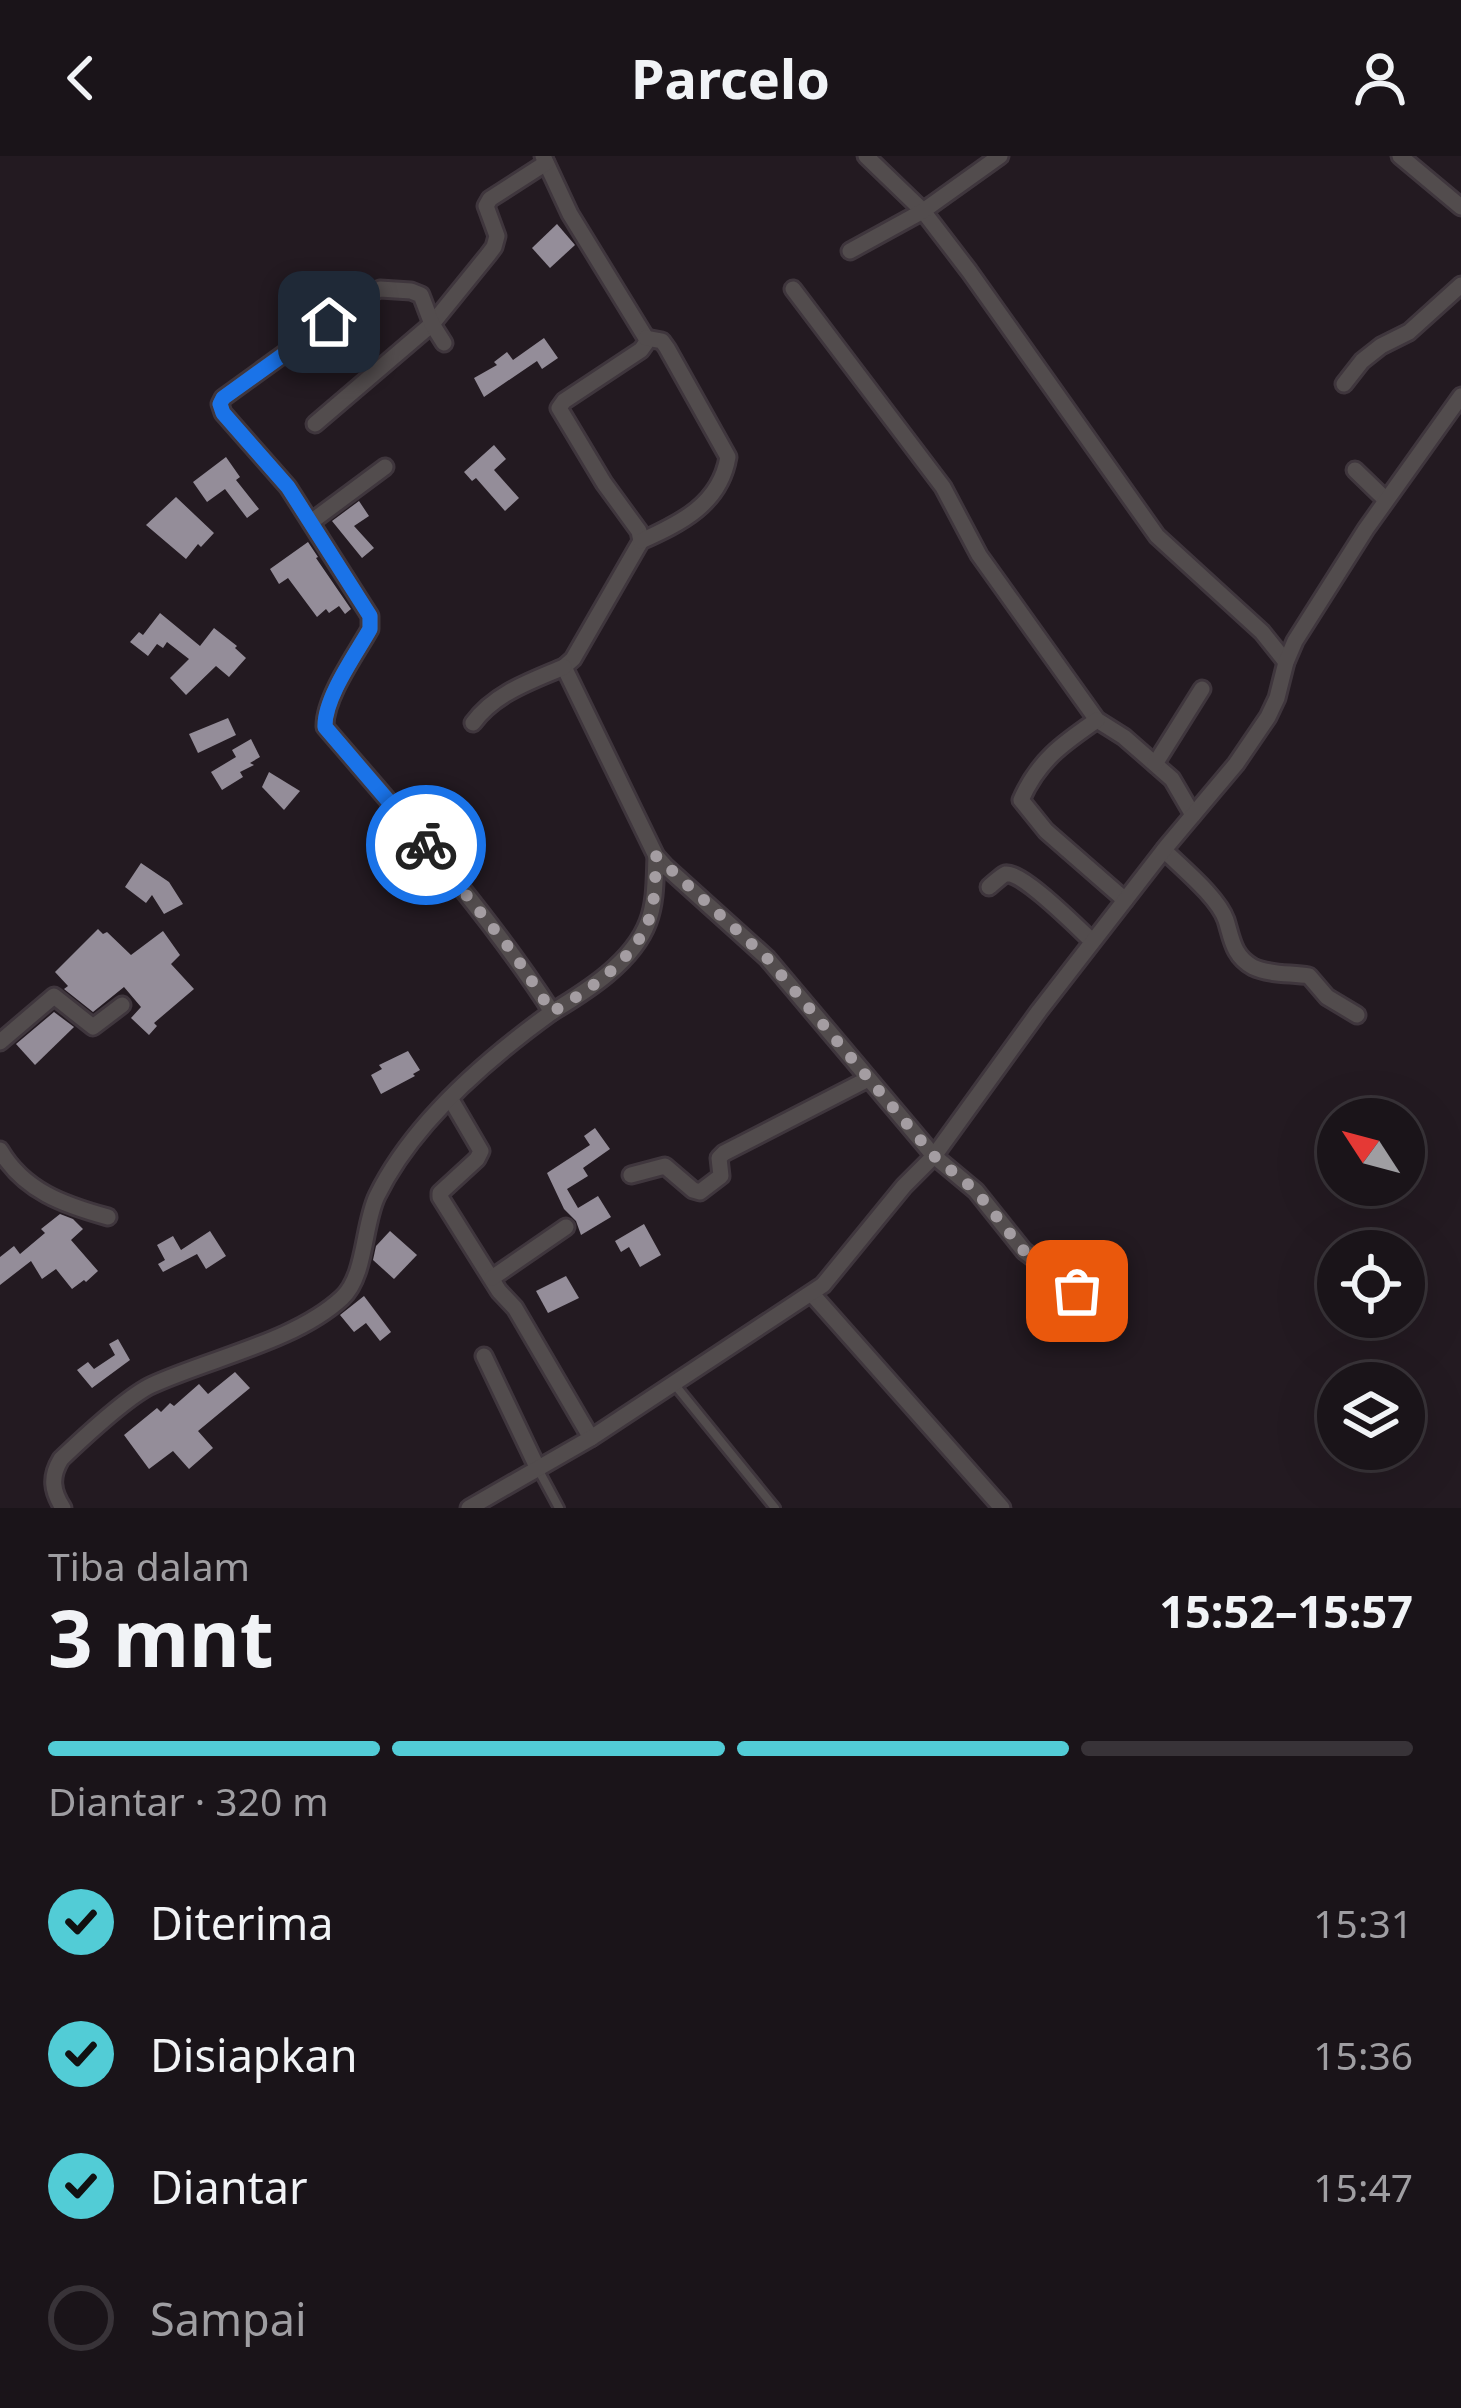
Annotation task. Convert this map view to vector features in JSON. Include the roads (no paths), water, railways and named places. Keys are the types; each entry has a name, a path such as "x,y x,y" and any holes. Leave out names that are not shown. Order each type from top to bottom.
{"street":[{"path":"866,156 923,211 970,271 1157,536 1262,632 1286,662"},
{"path":"850,251 923,211 1000,156"},
{"path":"1400,156 1461,207"},
{"path":"315,424 432,324 494,247 496,228 486,206 490,199 544,159 570,214 646,338 640,350 559,408 639,531 640,541 573,659 502,695 473,723"},
{"path":"1344,384 1362,361 1409,332 1461,285"},
{"path":"444,343 421,295 380,289 364,296 220,404 288,487 372,622 329,703 325,727 514,954 552,1012"},
{"path":"793,289 943,487 979,555 1097,720 1172,779 1193,815"},
{"path":"640,541 699,510 717,489 728,457 662,341 646,338"},
{"path":"469,1508 591,1438 823,1285 934,1156 1092,941 1236,764 1268,717 1286,662 1306,622 1461,396"},
{"path":"311,522 385,467"},
{"path":"1354,470 1386,500"},
{"path":"564,667 656,856 767,958 934,1156 976,1191 1024,1251 1094,1310"},
{"path":"1155,764 1202,689"},
{"path":"1097,720 1039,766 1021,800 1046,831 1125,900"},
{"path":"1163,850 1225,917 1237,954 1253,967 1309,976 1327,997 1357,1015"},
{"path":"63,1508 53,1487 61,1460 140,1392 305,1325 344,1296 355,1282 377,1195 413,1142 485,1065 613,968 643,932 652,905 656,856"},
{"path":"989,887 1011,874 1092,941"},
{"path":"0,1042 54,996 93,1027 122,1005"},
{"path":"631,1175 665,1166 700,1192 721,1176 719,1158 724,1153 868,1079"},
{"path":"450,1098 481,1151 440,1197 515,1308 591,1438"},
{"path":"0,1150 24,1180 52,1198 108,1217"},
{"path":"491,1278 566,1227"},
{"path":"812,1294 1002,1508"},
{"path":"484,1356 538,1469"}],"lane":[{"path":"675,1385 775,1508"},
{"path":"538,1469 559,1508"}]}
